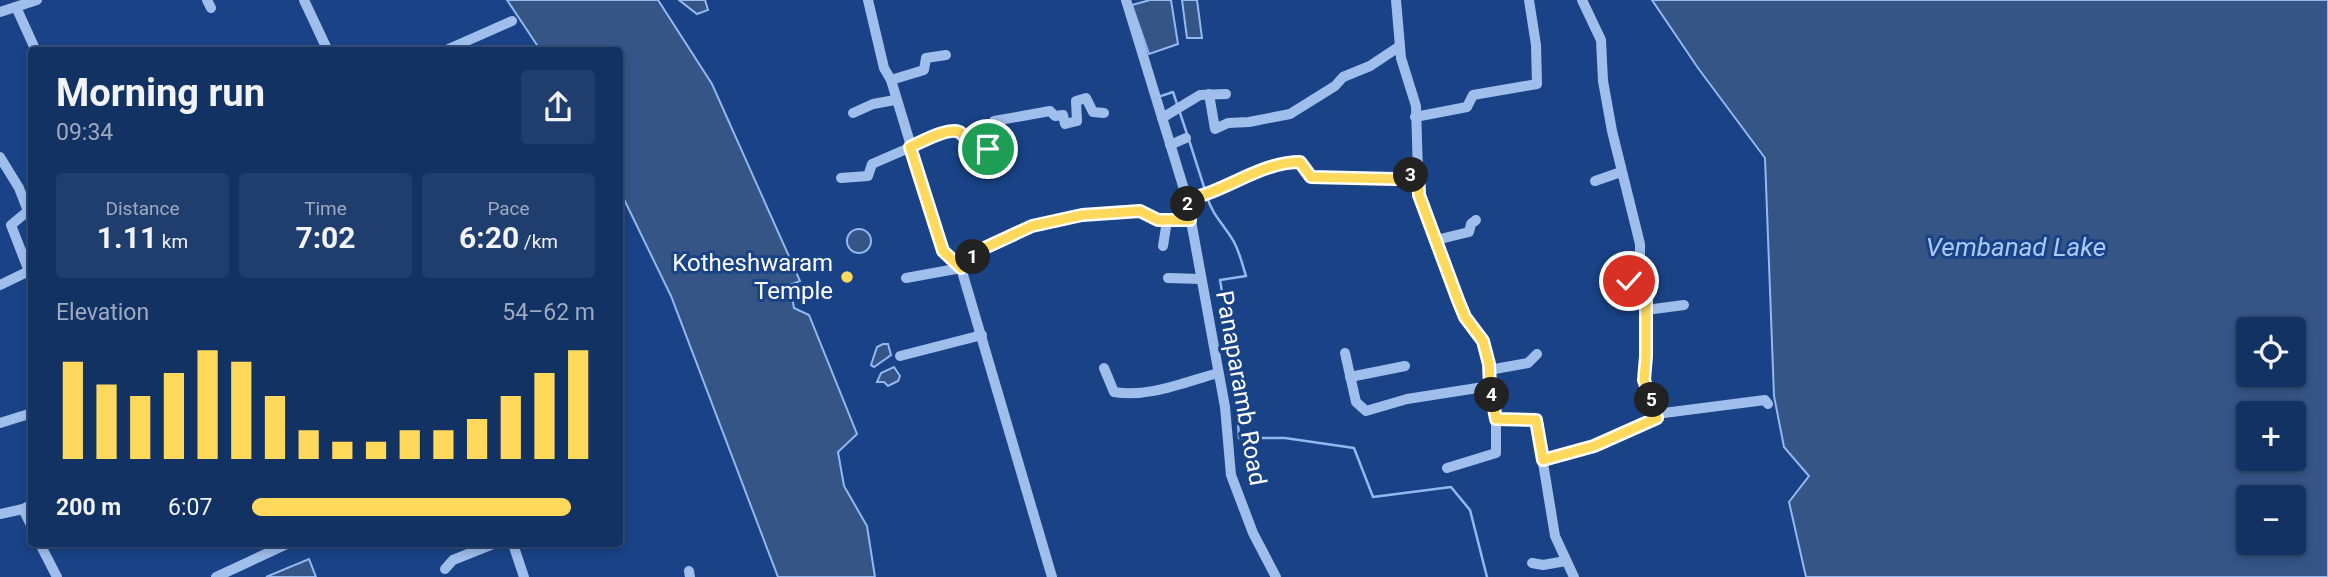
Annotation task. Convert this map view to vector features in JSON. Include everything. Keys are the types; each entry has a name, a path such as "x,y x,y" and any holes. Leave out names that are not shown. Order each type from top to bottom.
{"street":[{"path":"0,12 37,0"},
{"path":"304,0 326,47"},
{"path":"868,0 884,68 891,80 943,251 961,268 1052,577"},
{"name":"Panaparamb Road","path":"1126,0 1187,199 1225,407 1231,475 1252,533 1276,577"},
{"path":"1395,0 1400,46 1416,106 1419,195 1465,317 1483,341 1496,419 1496,453 1447,468"},
{"path":"1415,117 1467,107 1473,95 1537,84 1529,0"},
{"path":"1543,460 1594,446 1657,418 1644,380 1646,292 1641,281 1640,244 1621,172 1603,81 1601,40 1582,0"},
{"path":"16,7 34,47"},
{"path":"453,47 512,20"},
{"path":"1209,94 1215,129 1228,123 1290,114 1335,86 1343,77 1370,66 1400,46"},
{"path":"891,80 924,70 926,58 946,55"},
{"path":"1162,118 1200,95 1226,94"},
{"path":"841,178 867,176 872,164 939,134 956,130 962,133 974,153 1000,143 994,121 1050,111 1055,116 1063,115 1065,124 1077,121 1076,101 1086,98 1093,112 1104,113"},
{"path":"853,113 873,104 895,100"},
{"path":"1170,145 1186,138"},
{"path":"0,157 19,188 28,211 11,225 28,270"},
{"path":"1187,199 1207,195 1271,166 1288,162 1300,162 1311,177 1395,179 1418,173"},
{"path":"1595,181 1621,172"},
{"path":"906,278 961,268 980,250 1032,226 1069,218 1140,211 1167,221 1190,220"},
{"path":"1436,240 1469,232 1475,220"},
{"path":"1163,246 1167,221"},
{"path":"1615,271 1619,279 1641,281"},
{"path":"0,285 28,276"},
{"path":"1168,278 1200,279"},
{"path":"1646,310 1685,305"},
{"path":"1465,317 1477,312"},
{"path":"900,356 982,335"},
{"path":"1346,353 1356,402 1366,411 1407,399 1490,386"},
{"path":"1489,370 1528,363 1537,354"},
{"path":"1350,377 1405,366"},
{"path":"1104,368 1114,392 1127,394 1145,393 1219,373"},
{"path":"1656,414 1765,400 1768,404"},
{"path":"0,423 28,414"},
{"path":"1496,419 1536,420 1555,536 1574,577"},
{"path":"0,514 27,506"},
{"path":"42,547 57,577"},
{"path":"216,577 281,547"},
{"path":"444,569 453,560 486,547"},
{"path":"514,547 524,577"},
{"path":"1532,563 1543,565 1566,561"}],"water":[{"path":"507,0 658,0 712,84 800,281 790,285 794,308 809,315 857,434 838,452 844,486 867,526 875,577 778,577 671,296 623,197 623,47 538,47"},
{"path":"679,0 705,0 708,10 697,14"},
{"path":"1150,0 1171,0 1178,44 1149,54 1132,5"},
{"path":"1182,0 1197,0 1202,38 1187,38"},
{"name":"Vembanad Lake","path":"1652,0 2328,0 2328,577 1806,577 1789,502 1809,476 1784,447 1774,396 1765,158 1698,68"},
{"path":"859,229 868,232 871,241 868,250 859,253 850,250 847,241 850,232"},
{"path":"888,344 891,355 874,367 871,365 877,347"},
{"path":"894,367 900,376 898,381 888,386 884,382 877,382 881,373"},
{"path":"309,559 316,577 266,577"}],"waterway":[{"path":"1158,97 1173,92 1177,104"},
{"path":"1179,110 1187,134"},
{"path":"1189,140 1205,190"},
{"path":"1207,197 1236,246 1246,276 1220,280 1231,344 1230,365 1239,438 1285,438 1354,448 1373,497 1451,487 1470,510 1487,577"}],"place":[{"name":"Kotheshwaram Temple","path":"847,277"}],"route":[{"path":"988,149 974,153 962,133 956,130 939,134 910,147 943,251 961,268 980,250 1032,226 1082,215 1140,211 1158,220 1190,220 1187,199 1207,195 1271,166 1288,162 1300,162 1311,177 1395,179 1418,173 1419,195 1458,300 1465,317 1483,341 1489,364 1496,419 1536,420 1543,460 1594,446 1657,418 1644,380 1646,292 1641,281 1629,281"}]}
